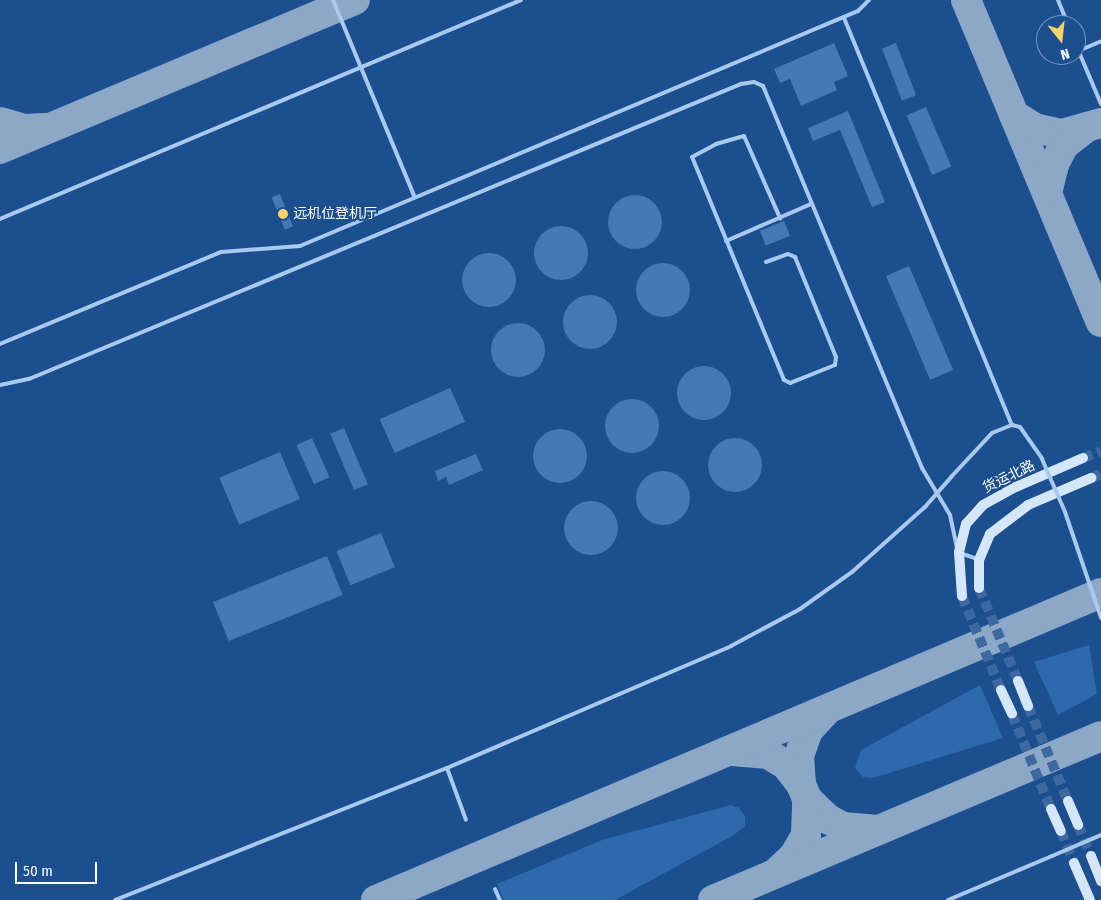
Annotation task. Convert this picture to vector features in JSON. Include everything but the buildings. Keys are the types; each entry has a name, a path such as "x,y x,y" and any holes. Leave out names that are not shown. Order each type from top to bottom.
{"main road":[{"name":"货运北路","path":"962,596 958,552 966,524 983,505 1016,487 1083,458"},
{"path":"979,588 979,560 990,534 1008,517 1028,505 1091,478"},
{"path":"1018,681 1028,706"},
{"path":"1002,690 1012,714"},
{"path":"1068,801 1078,824"},
{"path":"1051,809 1061,831"},
{"path":"1091,856 1101,881"},
{"path":"1074,863 1090,900"}],"lane":[{"path":"333,0 414,196"},
{"path":"0,220 521,0"},
{"path":"0,344 221,252 300,246 414,196 844,18 858,11 869,0"},
{"path":"1058,0 1064,15"},
{"path":"844,18 1012,425"},
{"path":"1086,47 1101,41"},
{"path":"1084,65 1101,104"},
{"path":"0,385 29,379 741,84 754,82 763,86 922,468 950,515 958,552 979,560"},
{"path":"766,262 788,254 795,257 836,357 835,365 786,382 692,160 694,155 716,144 744,136 780,218"},
{"path":"726,241 811,204"},
{"path":"114,900 446,768 666,676 792,614 852,572 925,506 992,432 1012,425 1020,427 1042,459 1065,512 1101,618"},
{"path":"446,768 466,820"},
{"path":"948,900 1101,835"},
{"path":"495,889 500,900"}],"shaded area":[{"path":"1089,645 1097,694 1058,715 1034,662"},
{"path":"980,685 1003,738 873,778 863,777 855,768 861,750"},
{"path":"731,805 739,808 745,816 745,826 734,835 615,900 504,900 497,884 602,840"}],"taxiway":[{"path":"0,149 355,0"},
{"path":"966,0 1101,322"},
{"path":"1014,115 1035,128 1062,134 1101,123"},
{"path":"0,122 25,129 45,128"},
{"path":"1047,193 1054,164 1064,145 1083,130"},
{"path":"376,900 1101,593"},
{"path":"826,711 808,730 799,756 801,784 807,799 828,819 843,827 878,830"},
{"path":"713,900 1101,736"},
{"path":"732,751 768,754 786,765 801,784"},
{"path":"779,870 794,856 806,835 807,799"}],"tunnel":[{"path":"1083,458 1101,451"},
{"path":"1091,478 1101,474"},
{"path":"979,588 1018,681"},
{"path":"962,596 1001,690"},
{"path":"1028,706 1068,801"},
{"path":"1012,714 1051,809"},
{"path":"1078,825 1091,856"},
{"path":"1061,831 1074,863"}],"place":[{"name":"远机位登机厅","path":"283,214"}]}
